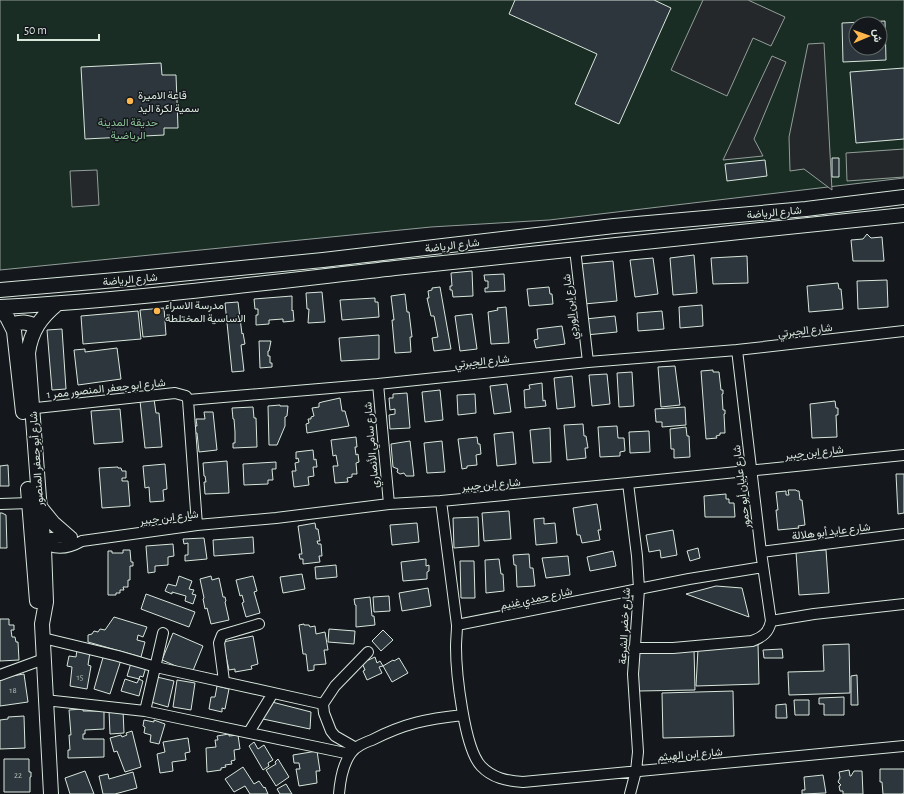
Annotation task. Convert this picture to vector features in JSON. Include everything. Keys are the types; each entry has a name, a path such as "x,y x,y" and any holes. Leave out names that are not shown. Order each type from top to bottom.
{"main road":[{"name":"شارع الرياضة","path":"0,290 338,258 614,226 838,205 904,197"},
{"path":"838,205 839,222"},
{"name":"شارع الرياضة","path":"0,308 57,304 255,284 904,215"},
{"path":"253,266 255,284"},
{"name":"شارع أبو جعفر المنصور","path":"51,794 42,624 46,602 36,544 35,505 28,409 28,353 32,335 36,326 48,311 57,304"},
{"name":"شارع أبو جعفر المنصور","path":"0,308 12,325 28,409"},
{"path":"12,325 22,322 36,326"},
{"path":"35,505 53,523 75,539"}],"street":[{"name":"شارع ابن الوردي","path":"575,249 588,362"},
{"name":"شارع الجبرتي","path":"188,400 378,384 588,362 737,350 904,331"},
{"name":"شارع عليان أبو حمور","path":"737,350 761,552 771,621"},
{"name":"شارع سامي الأنصاري","path":"378,384 389,504"},
{"name":"شارع ابو جعفر المنصور ممر 1","path":"28,409 175,393 186,396 188,400"},
{"path":"188,400 197,525"},
{"name":"شارع ابن جبير","path":"36,544 51,538 75,539 197,525 276,518 389,504 628,483 904,455"},
{"name":"شارع خضر الشرعة","path":"628,483 637,556 639,589 633,674 638,752 636,771 630,794"},
{"path":"340,794 344,767 353,751 391,730 414,722 432,718 463,715 456,647 457,625 441,500"},
{"path":"0,504 35,505"},
{"name":"شارع عايد أبو هلالة","path":"761,552 904,534"},
{"name":"شارع حمدي غنيم","path":"457,625 639,589 763,567"},
{"path":"634,648 673,648 752,641 764,635 770,627 771,621 814,614 904,604"},
{"path":"224,681 219,643 222,635 259,624"},
{"path":"145,711 163,633"},
{"path":"43,638 118,656 156,667 324,704"},
{"path":"353,751 331,731 324,713 324,704 335,686 368,652"},
{"path":"0,675 44,659"},
{"path":"249,732 273,692"},
{"path":"45,700 145,711 353,751"},
{"name":"شارع ابن الهيثم","path":"463,715 474,758 481,767 494,776 508,781 523,782 904,746"}],"green space":[{"name":"حديقة المدينة الرياضية","path":"0,0 904,0 904,178 549,220 431,227 0,270"}],"shaded area":[{"path":"703,0 748,0 785,17 771,46 753,38 727,96 671,70"},
{"path":"824,43 832,190 804,169 790,171 789,137 808,44"},
{"path":"772,56 786,62 754,139 763,156 723,160"},
{"path":"904,149 904,177 847,181 846,153"},
{"path":"97,170 99,205 72,207 70,171"}],"building":[{"path":"515,0 654,0 671,8 619,124 575,104 597,54 509,14"},
{"path":"842,23 848,23 848,56 886,56 886,60 843,62"},
{"name":"قاعة الاميرة سمية لكرة اليد","path":"161,63 162,75 176,75 178,128 164,128 164,135 85,139 81,67"},
{"path":"904,68 904,139 856,143 850,72"},
{"path":"832,158 839,158 839,177 832,177"},
{"path":"765,160 767,176 727,181 725,164"},
{"path":"867,234 871,238 882,237 884,261 853,261 851,240 863,239"},
{"path":"694,255 697,293 673,295 670,258"},
{"path":"747,256 748,283 713,284 711,258"},
{"path":"653,258 658,294 635,297 630,260"},
{"path":"613,261 617,301 584,304 580,264"},
{"path":"472,271 473,296 453,297 452,290 450,290 450,286 452,286 451,273"},
{"path":"504,274 505,291 485,292 485,288 488,288 488,281 485,281 484,275"},
{"path":"887,280 888,307 858,309 857,281"},
{"path":"838,283 839,289 841,289 843,309 809,312 807,286"},
{"path":"440,287 451,349 434,351 432,338 438,337 434,316 431,316 427,298 429,298 428,291 432,290 432,288"},
{"path":"549,287 550,294 552,294 553,304 529,306 527,289"},
{"path":"322,292 325,322 308,323 309,309 307,309 306,293"},
{"path":"405,294 412,337 410,337 411,352 395,353 392,320 394,320 391,296"},
{"path":"292,296 294,321 283,322 283,319 269,320 269,324 256,325 256,315 258,315 258,309 255,309 254,299"},
{"path":"375,298 375,302 378,302 379,317 342,320 340,300"},
{"path":"238,302 242,334 243,333 245,344 241,345 244,371 232,372 225,303"},
{"path":"702,305 703,326 680,328 679,307"},
{"path":"506,307 509,343 491,344 488,312 498,310 497,308"},
{"path":"164,308 166,335 143,337 140,310"},
{"path":"138,311 141,339 83,344 81,316"},
{"path":"662,311 664,329 638,331 637,313"},
{"path":"472,314 477,349 460,351 455,316"},
{"path":"615,316 617,332 586,335 585,319"},
{"path":"562,326 565,344 536,348 534,340 538,339 537,329"},
{"path":"62,329 66,389 52,390 47,330"},
{"path":"379,335 379,359 341,361 339,338"},
{"path":"259,341 271,341 268,356 270,356 270,363 272,363 272,367 260,368"},
{"path":"117,348 121,379 78,385 74,350 85,349 85,352"},
{"path":"675,366 680,405 661,407 658,367"},
{"path":"713,370 713,372 719,372 721,390 723,390 725,433 720,433 720,435 716,436 717,438 706,439 701,371"},
{"path":"632,372 634,406 619,407 617,373"},
{"path":"607,374 610,404 592,406 589,375"},
{"path":"572,376 575,407 557,409 554,378"},
{"path":"542,383 543,401 545,400 546,406 525,408 524,390 530,389 529,385"},
{"path":"507,384 511,412 494,414 490,386"},
{"path":"440,390 443,420 425,422 422,392"},
{"path":"407,393 410,428 390,429 389,415 395,414 395,409 390,410 389,398 393,398 393,394"},
{"path":"475,394 476,413 458,415 457,395"},
{"path":"340,398 342,411 345,411 349,426 307,433 306,424 309,423 308,419 311,419 311,417 314,416 312,408 319,407 319,403"},
{"path":"154,399 156,413 159,413 162,447 145,448 140,401"},
{"path":"835,401 836,408 838,408 838,415 836,415 837,437 812,438 810,404"},
{"path":"268,406 288,406 287,416 285,417 285,426 277,445 269,445"},
{"path":"253,407 254,418 256,418 257,447 233,448 233,443 235,443 235,432 232,408"},
{"path":"685,407 686,425 662,427 662,422 656,422 655,409"},
{"path":"120,409 123,442 94,444 91,411"},
{"path":"204,412 213,412 217,450 199,452 197,433 195,433 194,426 197,426 196,419 205,419"},
{"path":"583,424 584,436 586,436 588,448 585,448 586,458 567,460 564,425"},
{"path":"617,426 618,438 624,438 625,451 620,452 620,456 600,457 598,427"},
{"path":"686,427 687,436 689,436 690,457 674,458 674,449 671,449 670,429"},
{"path":"550,428 551,462 533,463 530,430"},
{"path":"649,431 650,452 630,453 629,432"},
{"path":"513,432 516,464 497,466 494,434"},
{"path":"356,437 357,447 355,447 359,462 356,463 357,474 352,474 352,477 347,478 348,482 335,483 333,466 338,466 336,455 333,456 331,440"},
{"path":"477,437 478,444 480,444 481,454 476,455 477,465 467,466 467,468 462,469 458,439"},
{"path":"410,441 414,476 406,476 404,473 400,474 397,472 398,469 393,467 391,444"},
{"path":"442,441 445,472 427,473 424,443"},
{"path":"313,450 314,460 316,459 317,467 313,467 314,476 308,477 309,485 294,487 292,471 296,471 295,463 299,462 298,458 296,459 296,452"},
{"path":"227,461 229,493 205,494 204,482 206,482 203,463"},
{"path":"276,462 276,469 272,469 273,480 268,480 268,484 244,485 243,464"},
{"path":"165,464 167,489 163,490 164,501 150,502 149,487 145,488 143,466"},
{"path":"8,465 9,486 0,486 0,466"},
{"path":"99,468 121,468 122,471 126,471 126,478 122,478 122,481 128,481 130,506 102,508"},
{"path":"896,474 904,474 904,513 898,514"},
{"path":"788,490 799,491 800,500 802,500 805,525 798,526 799,528 778,530 776,492 786,491 786,495 789,495"},
{"path":"726,494 726,499 729,499 729,503 734,503 735,517 705,517 704,496"},
{"path":"597,504 601,530 598,530 600,540 582,543 580,535 577,535 573,508"},
{"path":"509,511 511,539 484,541 482,513"},
{"path":"0,513 6,515 7,548 0,548"},
{"path":"478,517 479,546 454,548 453,518"},
{"path":"544,518 544,524 555,523 557,543 536,545 534,519"},
{"path":"315,523 316,529 318,529 320,541 317,541 318,544 321,544 322,556 319,556 320,562 303,564 303,559 300,559 299,554 302,554 298,526"},
{"path":"417,523 419,542 392,545 390,525"},
{"path":"673,530 677,555 661,558 660,550 649,552 646,535"},
{"path":"253,537 254,553 214,556 213,540"},
{"path":"204,538 207,559 185,561 185,555 188,555 188,543 184,544 183,539"},
{"path":"173,544 174,556 168,557 168,565 155,566 155,572 148,573 146,546"},
{"path":"698,548 700,558 690,561 687,551"},
{"path":"123,550 130,550 131,562 133,562 133,566 130,566 130,580 128,580 128,587 123,587 124,590 120,590 120,593 116,593 116,595 108,595 108,551 112,551 112,553 123,553"},
{"path":"826,550 829,593 799,595 796,552"},
{"path":"613,551 616,566 590,571 587,557"},
{"path":"529,554 530,568 533,568 535,586 517,587 516,565 514,565 513,555"},
{"path":"568,556 570,575 546,578 542,558"},
{"path":"426,559 426,566 429,565 427,579 403,581 401,562"},
{"path":"499,559 501,574 503,574 504,591 486,593 485,560"},
{"path":"460,561 474,561 475,598 461,598"},
{"path":"336,565 337,577 316,579 315,567"},
{"path":"302,574 305,589 283,593 280,577"},
{"path":"179,576 192,581 189,589 194,590 192,594 196,595 193,604 185,601 186,596 172,592 172,594 165,591 168,584 176,586"},
{"path":"211,576 212,580 219,578 223,597 225,597 226,601 229,620 211,624 207,608 205,609 200,579"},
{"path":"253,576 257,591 254,592 260,613 246,617 242,603 244,602 242,595 240,596 236,580"},
{"path":"716,586 742,588 749,617 686,594"},
{"path":"428,588 431,606 402,611 399,593"},
{"path":"146,594 195,612 189,627 141,609"},
{"path":"389,596 390,611 374,612 373,597"},
{"path":"370,597 372,616 374,616 375,625 356,627 356,605 354,599"},
{"path":"114,617 147,627 143,637 138,635 137,640 145,642 141,657 88,642 88,635 92,634 94,631 98,632 100,629 105,630"},
{"path":"0,619 9,619 9,625 14,625 14,630 11,630 12,637 15,637 16,642 18,642 19,660 0,661"},
{"path":"299,625 309,625 310,627 315,626 316,634 325,632 328,650 324,650 326,664 314,665 314,670 308,671 306,654 303,654"},
{"path":"329,629 355,631 354,644 328,642"},
{"path":"383,630 393,640 381,651 372,641"},
{"path":"173,633 203,646 192,673 162,660"},
{"path":"253,636 258,664 251,666 252,669 235,672 235,669 229,670 223,642"},
{"path":"758,644 759,684 696,686 698,649"},
{"path":"849,644 850,693 789,695 788,672 824,671 823,645"},
{"path":"694,649 695,690 638,691 637,651"},
{"path":"782,649 783,658 764,658 763,650"},
{"path":"77,650 90,652 88,665 91,666 87,689 70,686 72,667 67,666 69,656 76,657"},
{"path":"104,654 121,660 110,694 94,689"},
{"path":"375,657 377,663 380,661 383,666 379,667 382,673 367,680 363,671 365,670 362,663"},
{"path":"399,658 408,673 392,682 383,666"},
{"path":"131,663 146,667 143,677 140,676 139,679 127,676"},
{"path":"24,674 28,702 0,706 0,678"},
{"path":"857,675 858,705 851,705 851,676"},
{"path":"157,677 174,681 168,707 151,702"},
{"path":"125,679 137,683 139,679 143,681 139,696 121,691"},
{"path":"177,680 195,683 191,710 173,707"},
{"path":"217,686 229,689 225,709 222,708 222,712 209,709 211,697 215,697"},
{"path":"733,691 734,736 663,738 662,693"},
{"path":"844,697 844,715 824,715 824,704 819,704 819,698"},
{"path":"794,700 809,700 809,715 795,715"},
{"path":"272,702 311,712 310,729 263,719 264,714 267,713"},
{"path":"786,704 787,718 776,718 776,705"},
{"path":"83,709 83,711 104,711 104,729 85,730 83,739 104,739 104,757 68,758 68,750 70,750 69,735 71,735 69,710"},
{"path":"123,710 124,733 110,734 109,711"},
{"path":"24,716 25,748 0,749 0,720 8,719 8,717"},
{"path":"144,720 154,722 154,720 165,724 159,744 150,742 151,735 144,733"},
{"path":"132,731 141,767 125,772 117,751 114,752 110,738 121,735 122,737 127,735 126,733"},
{"path":"229,734 229,736 238,735 240,749 234,750 235,760 231,761 232,764 225,765 226,767 221,768 221,770 207,772 206,748 216,747 215,740 218,740 217,736"},
{"path":"188,738 190,752 185,753 186,760 172,762 173,771 160,773 157,754 165,752 163,742"},
{"path":"254,742 258,749 264,745 273,760 268,763 269,766 263,770 249,746"},
{"path":"317,751 320,771 316,771 317,783 299,786 296,769 300,769 299,763 294,763 293,755"},
{"path":"4,759 29,759 29,772 31,772 30,792 4,792"},
{"path":"278,759 289,777 276,786 266,770 276,764 275,762"},
{"path":"243,767 254,784 259,781 264,788 265,787 268,794 250,794 245,786 234,792 225,779"},
{"path":"880,769 904,769 904,793 883,794 882,782 880,782"},
{"path":"849,770 850,776 854,771 862,771 863,794 843,794 843,791 840,791 839,786 841,785 838,782 840,778 839,772"},
{"path":"85,771 94,794 70,794 65,778"},
{"path":"133,772 137,788 115,794 103,794 99,776 108,774 109,779"},
{"path":"823,775 826,793 802,794 802,790 805,790 804,777"},
{"path":"286,784 292,794 280,794 277,789"}],"place":[{"name":"قاعة الاميرة سمية لكرة اليد","path":"130,101"},
{"name":"مدرسة الاسراء الاساسية المختلطة","path":"157,311"}]}
